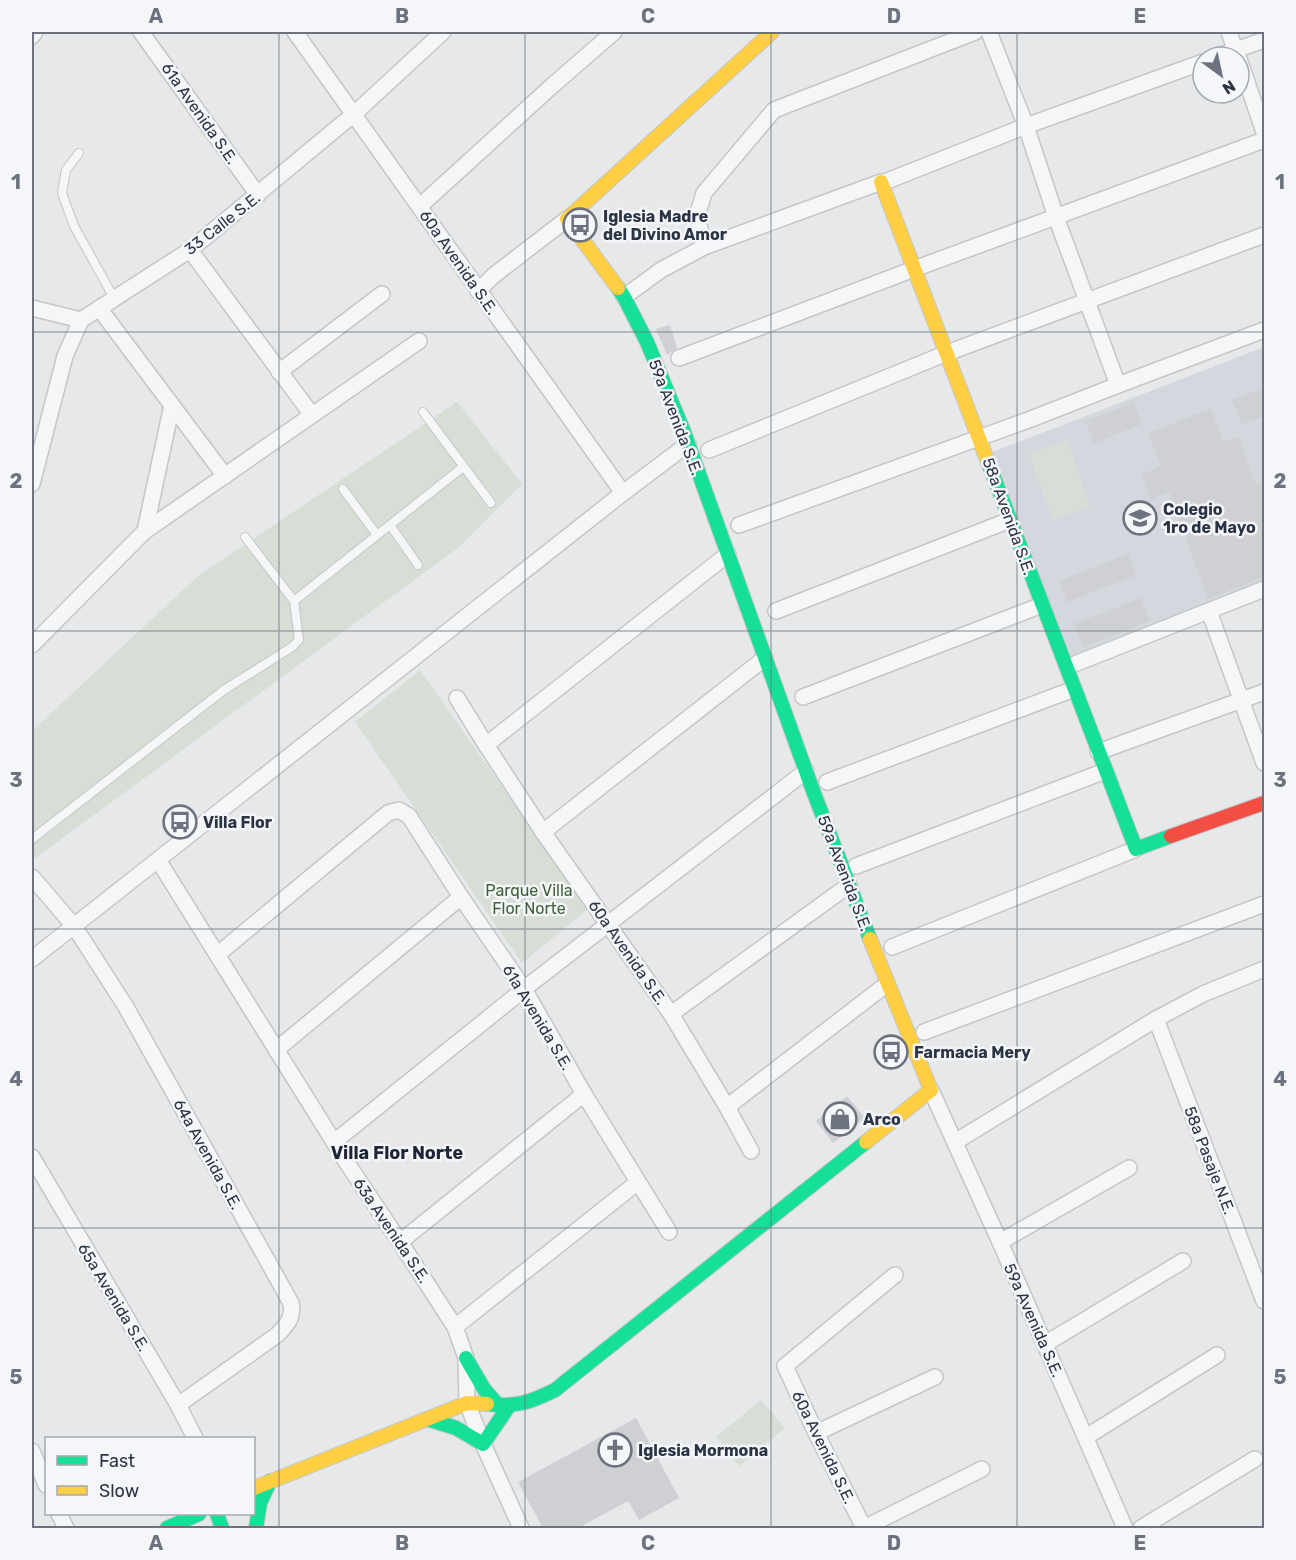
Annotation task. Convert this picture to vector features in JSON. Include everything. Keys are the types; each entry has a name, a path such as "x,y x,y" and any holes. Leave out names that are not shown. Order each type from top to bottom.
{"street":[{"path":"32,36 35,32"},
{"name":"61a Avenida S.E.","path":"141,32 258,195"},
{"name":"60a Avenida S.E.","path":"295,32 622,493"},
{"name":"33 Calle S.E.","path":"81,320 190,250 354,114 443,32"},
{"path":"420,206 614,32"},
{"path":"704,247 697,216 704,193 774,110 975,32"},
{"path":"989,32 1026,126 1056,217 1118,385"},
{"path":"478,291 493,276 567,219 764,34"},
{"path":"1251,48 1264,40"},
{"path":"624,297 661,270 704,247 882,183 1026,126 1191,66"},
{"path":"1251,94 1264,132"},
{"path":"679,358 1264,140"},
{"name":"58a Avenida S.E.","path":"881,182 1136,849"},
{"name":"59a Avenida S.E.","path":"567,219 624,297 647,342 688,444 806,771 887,984 931,1090 1125,1528"},
{"path":"709,450 946,353 1264,235"},
{"path":"190,250 312,415"},
{"path":"279,372 382,294"},
{"path":"32,308 81,320 65,356 38,433 32,484"},
{"path":"99,308 225,476"},
{"path":"738,525 1031,420 1264,330"},
{"path":"32,645 145,531 418,341"},
{"path":"145,531 172,405"},
{"path":"32,958 622,493 688,444"},
{"path":"776,611 1010,520"},
{"path":"486,745 728,554"},
{"path":"1077,663 1264,589"},
{"path":"803,697 1042,605"},
{"path":"1209,611 1264,763"},
{"path":"543,832 765,658"},
{"path":"827,782 1074,689"},
{"path":"1098,752 1264,692"},
{"name":"60a Avenida S.E.","path":"457,698 543,832 671,1014 751,1151"},
{"path":"334,1142 524,989 806,771"},
{"path":"856,866 1105,771"},
{"path":"892,947 1136,849 1264,803"},
{"name":"61a Avenida S.E.","path":"217,955 388,813 399,810 409,816 524,989 584,1094 669,1232"},
{"name":"63a Avenida S.E.","path":"158,860 334,1142 455,1327 466,1358 467,1403 521,1528"},
{"name":"64a Avenida S.E.","path":"32,878 74,926 126,1007 291,1302 292,1316 277,1335 178,1405"},
{"path":"671,1014 849,885"},
{"path":"276,1050 461,897"},
{"path":"924,1032 1264,904"},
{"path":"955,1142 1156,1019 1203,994 1264,969"},
{"path":"727,1107 887,984"},
{"name":"58a Pasaje N.E.","path":"1156,1019 1264,1301"},
{"path":"255,1488 467,1403 504,1406 535,1400 555,1390 931,1090"},
{"path":"400,1242 584,1094"},
{"name":"65a Avenida S.E.","path":"32,1157 178,1405 194,1437"},
{"path":"1000,1242 1129,1168"},
{"path":"455,1327 638,1182"},
{"path":"1045,1344 1183,1261"},
{"name":"60a Avenida S.E.","path":"864,1528 784,1366 895,1275"},
{"path":"1086,1437 1217,1355"},
{"path":"466,1358 484,1389 504,1406"},
{"path":"816,1433 935,1377"},
{"path":"427,1419 456,1428 483,1444 504,1406"},
{"path":"32,1451 41,1484"},
{"path":"1142,1528 1255,1459"},
{"path":"864,1528 982,1469"},
{"path":"255,1528 260,1503 270,1481"},
{"path":"177,1522 196,1515"},
{"path":"247,1515 255,1528"},
{"path":"177,1522 204,1528"}],"lane":[{"path":"79,153 66,170 62,193 74,226 114,298"},
{"path":"423,412 491,503"},
{"path":"294,601 463,467"},
{"path":"343,489 377,535"},
{"path":"390,525 418,565"},
{"path":"32,839 224,690 292,647 299,640 294,601 244,537"}],"shaded area":[{"name":"Colegio 1ro de Mayo","path":"1264,347 1264,583 1072,658 990,453"}],"green space":[{"path":"457,402 522,484 459,547 34,859 32,856 32,731 198,576"},
{"path":"1067,440 1090,507 1052,520 1029,454"},
{"name":"Parque Villa Flor Norte","path":"420,670 588,909 522,963 355,722"},
{"path":"761,1400 785,1428 739,1466 716,1437"}],"building":[{"path":"670,325 677,348 667,355 656,329"},
{"path":"1264,388 1264,416 1242,424 1232,400"},
{"path":"1133,403 1142,424 1094,443 1086,421"},
{"path":"1211,409 1224,442 1239,436 1255,483 1264,479 1264,577 1208,599 1169,492 1151,499 1142,474 1161,466 1148,433"},
{"path":"1128,554 1136,575 1067,602 1059,581"},
{"path":"1141,598 1150,621 1083,647 1074,624"},
{"name":"Arco","path":"847,1096 865,1118 833,1143 816,1121"},
{"name":"Iglesia Mormona","path":"636,1418 679,1498 639,1520 628,1501 578,1528 543,1528 518,1482"}],"traffic: fast":[{"path":"618,288 647,342 684,432 812,788 870,939"},
{"path":"988,462 1136,849 1171,836"},
{"path":"487,1404 522,1403 555,1390 866,1142"},
{"path":"466,1358 484,1389 499,1406"},
{"path":"427,1419 456,1428 483,1444 509,1406"},
{"path":"256,1528 260,1503 270,1481"},
{"path":"167,1528 197,1515"},
{"path":"217,1515 222,1528"}],"traffic: slow":[{"path":"618,288 567,219 772,32"},
{"path":"881,182 988,462"},
{"path":"866,1142 931,1090 870,939"},
{"path":"255,1488 467,1403 487,1404"}],"traffic: jam":[{"path":"1171,836 1264,803"}],"place":[{"name":"Iglesia Madre del Divino Amor","path":"580,225"},
{"name":"Colegio 1ro de Mayo","path":"1140,518"},
{"name":"Villa Flor","path":"180,822"},
{"name":"Farmacia Mery","path":"891,1052"},
{"name":"Arco","path":"840,1119"},
{"name":"Iglesia Mormona","path":"615,1450"}],"district":[{"name":"Villa Flor Norte","path":"397,1153"}]}
